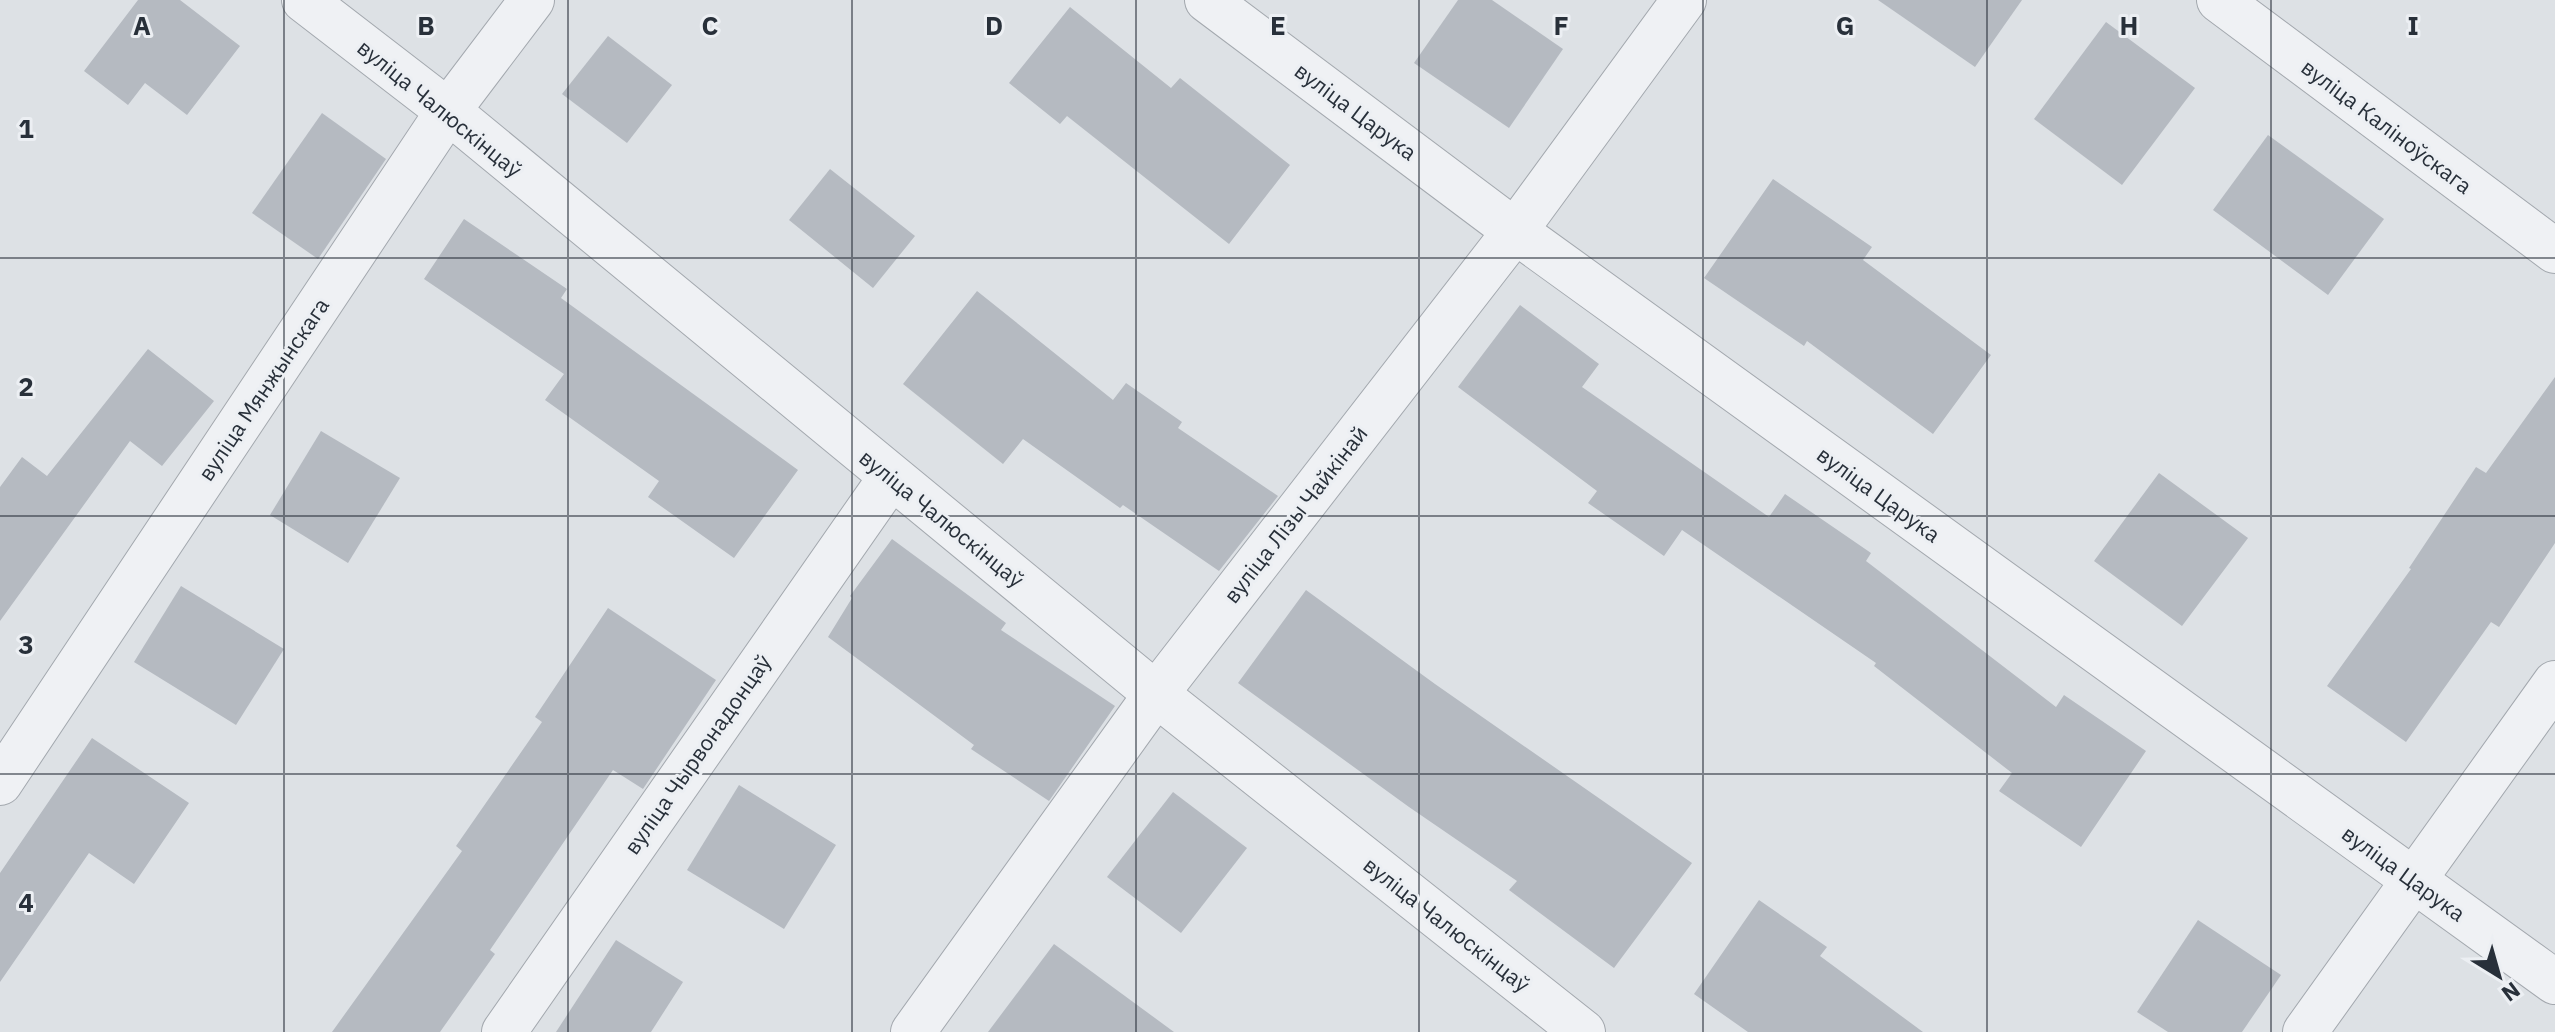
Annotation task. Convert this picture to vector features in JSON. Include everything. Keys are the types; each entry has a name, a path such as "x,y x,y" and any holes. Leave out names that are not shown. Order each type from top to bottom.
{"street":[{"name":"вуліца Чалюскінцаў","path":"304,0 448,111 1156,694 1583,1032"},
{"name":"вуліца Мянжынскага","path":"0,783 448,111 532,0"},
{"name":"вуліца Царука","path":"1207,0 1515,231 2555,982"},
{"name":"вуліца Лізы Чайкінай","path":"913,1032 1156,694 1515,231 1684,0"},
{"name":"вуліца Каліноўскага","path":"2219,0 2555,251"},
{"name":"вуліца Чырвонадонцаў","path":"504,1032 891,477"},
{"path":"2305,1032 2555,683"}],"building":[{"path":"138,0 180,0 240,46 187,115 145,83 128,105 84,71"},
{"path":"1458,0 1492,0 1563,49 1509,128 1414,63"},
{"path":"1878,0 2022,0 1975,67"},
{"path":"1070,7 1171,88 1180,78 1290,165 1229,244 1067,116 1060,124 1009,83"},
{"path":"2106,22 2195,88 2122,185 2034,119"},
{"path":"608,36 672,85 627,143 562,94"},
{"path":"322,113 386,159 318,259 252,213"},
{"path":"2268,135 2384,219 2328,295 2213,210"},
{"path":"830,169 915,236 873,288 789,220"},
{"path":"1773,179 1872,247 1863,260 1991,355 1933,434 1807,341 1804,346 1704,278"},
{"path":"464,219 567,289 561,298 798,470 734,558 648,497 659,481 545,400 564,374 424,279"},
{"path":"977,291 1113,400 1126,383 1182,422 1178,428 1278,496 1219,571 1123,505 1120,508 1023,439 1003,464 903,384"},
{"path":"1520,305 1599,364 1582,387 1769,517 1785,494 1871,553 1866,561 2056,707 2064,695 2146,751 2081,847 1999,791 2012,773 1874,666 1876,663 1682,530 1664,556 1588,503 1597,491 1458,387"},
{"path":"148,349 214,401 162,466 130,441 0,621 0,487 22,457 47,476"},
{"path":"2555,377 2555,543 2499,627 2491,622 2406,742 2327,686 2411,569 2476,467 2486,473"},
{"path":"321,431 400,478 348,563 270,515"},
{"path":"2159,473 2248,538 2182,626 2094,561"},
{"path":"892,539 1006,623 1001,630 1115,706 1049,801 971,749 974,745 828,637 852,598 850,596"},
{"path":"181,586 284,649 236,725 134,662"},
{"path":"1306,590 1692,863 1614,968 1509,890 1517,881 1238,683"},
{"path":"608,608 716,680 643,789 613,770 490,950 495,954 440,1032 332,1032 462,851 456,846 542,722 535,717"},
{"path":"92,738 189,803 134,884 89,853 0,982 0,873"},
{"path":"739,785 836,845 784,929 687,870"},
{"path":"1173,792 1247,848 1181,933 1107,877"},
{"path":"1759,900 1827,947 1820,956 1923,1032 1748,1032 1694,994"},
{"path":"2198,920 2281,975 2242,1032 2168,1032 2137,1012"},
{"path":"616,940 683,982 651,1032 556,1032"},
{"path":"1054,944 1174,1032 988,1032"}]}
